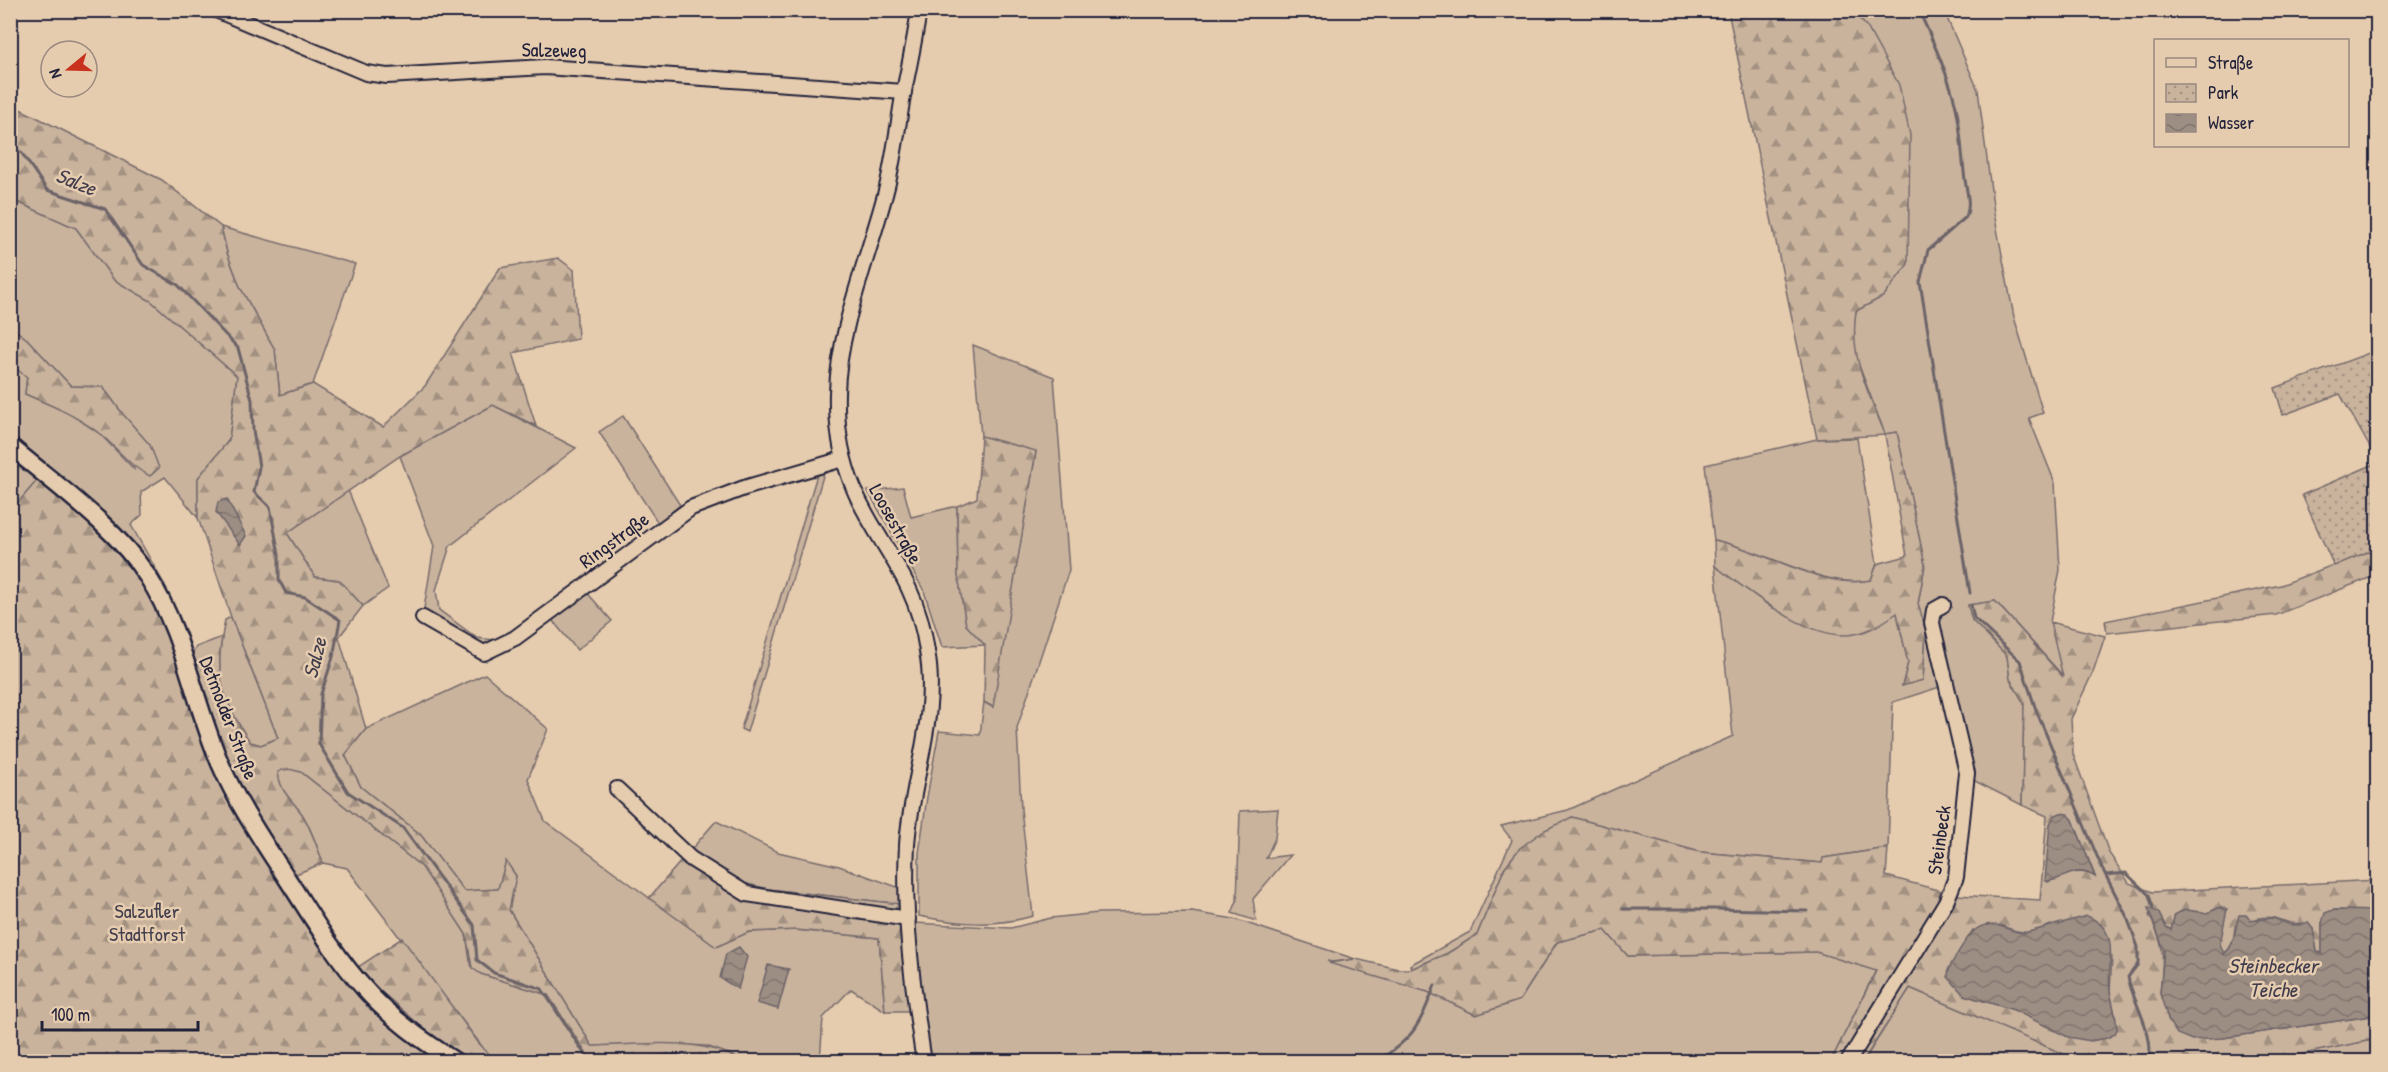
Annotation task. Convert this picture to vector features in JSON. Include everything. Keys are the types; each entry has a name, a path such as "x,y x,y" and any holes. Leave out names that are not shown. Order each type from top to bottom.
{"main road":[{"name":"Detmolder Straße","path":"10,446 90,513 137,561 156,593 177,639 220,763 270,853 344,965 365,990 422,1040 456,1062"}],"street":[{"name":"Salzeweg","path":"216,10 366,73 387,76 546,67 904,92"},
{"name":"Loosestraße","path":"919,10 888,185 846,333 837,390 837,416 843,459 854,490 868,519 909,588 921,621 931,681 928,719 907,843 910,958 924,1062"},
{"name":"Ringstraße","path":"423,618 484,652 514,638 691,508 744,488 843,459"},
{"name":"Steinbeck","path":"1848,1062 1946,902 1956,877 1967,773 1932,623 1934,610 1943,605"},
{"path":"617,789 691,859 747,894 908,919"}],"green space":[{"path":"1728,11 1852,11 1867,27 1899,85 1910,135 1908,264 1884,296 1856,311 1855,344 1861,374 1885,434 1897,432 1925,565 1918,604 1926,630 1923,680 1902,686 1908,663 1897,613 1861,633 1838,635 1819,631 1781,613 1715,566 1714,540 1814,575 1853,582 1871,580 1877,564 1907,556 1885,435 1817,439"},
{"path":"1852,11 1944,11 1978,90 1994,213 2014,317 2043,413 2029,418 2055,483 2060,570 2050,622 2065,678 1995,601 1968,605 1972,620 2007,656 2010,679 2024,703 2022,805 1971,779 1949,684 1893,702 1888,848 1824,858 1822,863 1700,852 1572,817 1520,848 1505,867 1477,935 1448,953 1411,969 1410,965 1470,932 1512,840 1501,826 1568,810 1733,736 1715,566 1772,608 1897,613 1908,663 1902,686 1923,680 1926,631 1918,604 1925,565 1897,432 1885,434 1855,355 1853,331 1856,311 1884,296 1867,27"},
{"path":"10,104 162,180 221,227 227,253 240,287 275,350 280,395 313,384 383,427 425,386 500,268 558,258 574,270 578,339 513,353 536,426 493,405 400,456 287,533 315,577 339,580 363,606 339,637 366,729 345,755 361,787 420,834 464,891 498,889 506,861 516,876 509,910 592,1046 669,1043 707,1048 742,1061 714,1061 675,1054 590,1059 548,995 481,974 472,968 466,934 422,867 301,772 286,769 278,772 281,785 305,819 323,863 291,876 228,765 189,659 196,647 222,637 221,680 235,717 250,742 261,745 278,738 231,617 198,518 198,478 229,440 237,376 151,301 114,280 76,228 15,201 11,196"},
{"path":"10,196 15,201 76,228 114,280 151,301 237,376 229,440 198,478 198,518 165,477 141,492 142,515 131,525 167,589 161,591 40,477 11,511 11,365 27,376 25,394 67,412 100,434 134,469 122,413 103,387 71,386 27,339 11,327"},
{"path":"221,227 355,264 313,384 280,395 275,350 240,287 227,253"},
{"path":"11,327 27,339 71,386 103,387 150,445 159,468 150,476 142,472 106,439 82,422 64,411 25,394 27,377 11,365"},
{"path":"973,345 1054,377 1069,570 1017,728 1021,809 1033,916 991,923 948,921 919,916 919,853 939,731 980,735 984,702 992,707 1036,452 981,436"},
{"path":"2377,350 2377,460 2340,394 2283,415 2275,388"},
{"path":"493,405 576,448 450,546 436,590 439,610 477,638 504,641 485,647 423,615 434,546 400,456"},
{"path":"623,416 680,505 658,523 599,432"},
{"path":"981,436 1036,451 993,707 984,702 985,645 966,625 958,575 957,506 977,498"},
{"path":"1857,438 1877,564 1871,580 1853,582 1814,574 1714,540 1705,465 1817,439"},
{"path":"2377,463 2377,548 2334,566 2302,495"},
{"path":"826,466 747,732 741,729 819,468"},
{"name":"Salzufler Stadtforst","path":"40,477 78,509 133,565 163,618 212,757 344,973 446,1061 11,1062 11,511"},
{"path":"903,487 911,517 957,506 958,575 966,625 985,645 942,647 924,591 868,491"},
{"path":"348,490 388,588 363,606 339,580 315,577 287,533"},
{"path":"2377,548 2377,575 2276,615 2107,633 2105,621 2281,585"},
{"path":"583,588 612,621 577,650 548,615"},
{"path":"1995,601 2063,677 2050,622 2105,636 2093,672 2071,719 2073,754 2109,853 2129,883 2152,892 2377,880 2377,911 2333,910 2322,923 2322,954 2317,951 2313,929 2308,923 2294,923 2269,917 2235,926 2231,946 2223,954 2220,944 2221,907 2207,913 2185,910 2175,914 2171,930 2166,927 2158,912 2149,915 2161,946 2160,994 2223,1038 2377,1015 2377,1039 2268,1061 2080,1061 1910,988 1863,1061 1831,1061 1876,971 1816,952 1628,956 1605,930 1557,942 1520,1000 1476,1015 1428,992 1329,963 1356,959 1398,969 1411,969 1448,953 1477,935 1505,867 1520,848 1543,831 1572,817 1700,852 1822,863 1823,858 1888,848 1886,876 1956,895 2040,900 2047,816 2022,805 2024,703 2010,679 2007,656 1972,620 1968,605","holes":["2073,820 2095,876 2077,872 2048,882","2000,925 2026,932 2051,925 2112,957 2110,991 2116,1019 2068,1037 2014,1010 1964,995 1948,970 1973,931"]},
{"path":"231,617 278,738 261,745 250,742 231,711 221,684 222,639 225,620"},
{"path":"485,674 548,729 528,779 545,821 716,947 749,932 796,930 879,938 885,1011 851,989 823,1018 820,1061 742,1061 706,1046 669,1044 592,1046 509,910 516,876 506,862 498,889 464,891 420,834 361,787 345,755 366,729"},
{"path":"292,769 301,772 422,867 466,934 470,961 481,974 548,995 590,1059 684,1055 714,1061 497,1061 484,1049 347,868 323,863 305,819 279,780 278,773 281,770"},
{"path":"1278,809 1275,838 1266,858 1290,855 1253,899 1256,921 1232,913 1237,901 1240,811"},
{"path":"716,821 778,852 839,866 900,888 900,904 768,889 739,882 689,852"},
{"path":"689,852 739,882 768,889 900,904 910,1011 885,1011 879,938 796,930 749,932 716,947 649,898"},
{"path":"1192,912 1234,919 1355,959 1327,961 1428,992 1476,1015 1520,1000 1557,942 1605,930 1628,956 1816,952 1876,970 1831,1061 929,1061 914,923 1011,928 1051,918 1098,913"},
{"path":"402,938 483,1049 497,1061 466,1062 450,1051 355,969"},
{"path":"1910,988 2080,1061 1863,1062"},
{"path":"2377,1039 2377,1061 2268,1061"}],"water":[{"path":"227,499 246,536 240,545 216,512 218,502"},
{"path":"2060,813 2068,814 2073,820 2095,877 2088,873 2075,872 2045,881 2050,824 2054,816"},
{"name":"Steinbecker Teiche","path":"2221,907 2227,909 2220,944 2224,954 2233,942 2239,915 2246,915 2250,920 2273,918 2291,925 2308,923 2313,929 2317,951 2322,954 2322,923 2325,913 2333,910 2377,911 2377,1015 2223,1038 2192,1040 2177,1034 2169,1022 2160,994 2164,950 2148,908 2158,912 2166,927 2171,930 2175,914 2186,910 2207,913"},
{"path":"2087,916 2098,922 2109,939 2109,980 2117,1029 2115,1034 2107,1038 2091,1041 2068,1037 2014,1010 1964,995 1948,977 1950,967 1963,945 1976,929 1982,926 1995,925 2025,933"},
{"path":"739,947 747,957 738,989 720,978 726,954"},
{"path":"768,965 789,969 778,1009 757,1003"}],"waterway":[{"path":"1913,10 1920,13 1942,62 1952,92 1959,124 1968,198 1966,217 1928,250 1920,282 1970,593"},
{"name":"Salze","path":"10,147 21,152 47,190 105,209 143,265 178,285 238,348 252,400 253,430 259,467 254,492 270,507 279,555 279,580 286,593 305,597 340,620 333,657 321,694 319,744 348,792 403,828 474,925 477,960 494,973 542,989 589,1061 676,1056 709,1062"},
{"path":"1971,605 1974,618 2020,661 2036,710 2102,868 2127,917 2138,947 2138,964 2128,977 2147,1030 2150,1052 2148,1062"},
{"path":"2106,875 2126,873 2149,895 2153,908"},
{"path":"1623,909 1807,911"},
{"path":"1376,1062 1399,1045 1414,1030 1425,1011 1435,985"},
{"name":"Salze","path":"2332,1062 2334,1059 2378,1056"}]}
